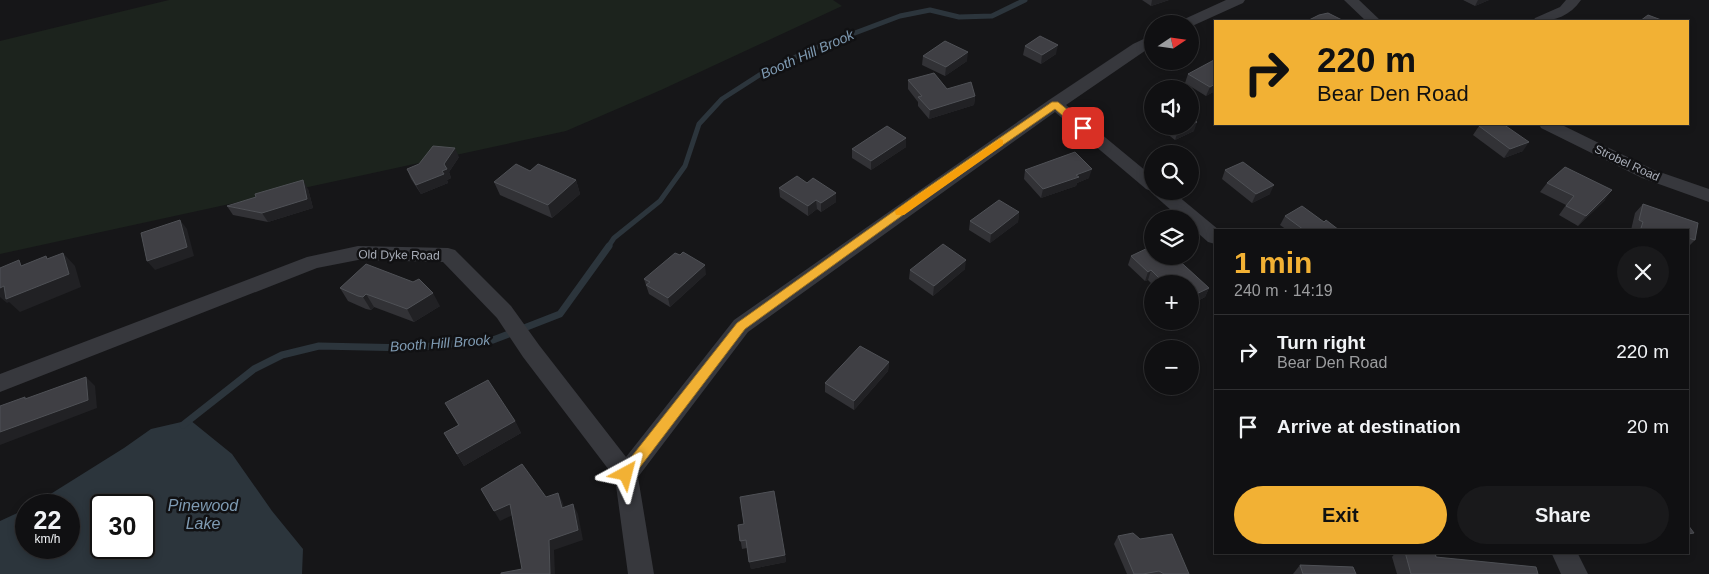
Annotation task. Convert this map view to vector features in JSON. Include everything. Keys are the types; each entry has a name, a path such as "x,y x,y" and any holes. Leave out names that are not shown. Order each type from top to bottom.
{"street":[{"path":"1199,18 1238,0"},
{"path":"1351,0 1373,20"},
{"path":"1542,20 1565,10 1574,0"},
{"path":"641,574 626,474 741,326 922,197 1144,44"},
{"path":"1055,104 1144,178"},
{"name":"Strobel Road","path":"1549,125 1648,174 1709,196"},
{"path":"1171,200 1214,236"},
{"name":"Old Dyke Road","path":"0,383 314,262 358,253 448,255 504,312 531,352 626,474"},
{"path":"1564,554 1575,574"}],"shaded area":[{"path":"169,0 833,0 842,6 661,90 566,131 0,254 0,41"}],"water":[{"name":"Pinewood Lake","path":"190,420 232,454 272,511 303,549 302,574 0,574 0,521 15,514 15,559 80,559 80,494 51,494 151,429"}],"building":[{"path":"1328,13 1342,20 1309,20"},
{"path":"1648,15 1661,20 1641,20"},
{"path":"1040,36 1058,45 1042,55 1025,46"},
{"path":"945,41 968,52 946,67 923,56"},
{"path":"1214,60 1214,85 1210,87 1188,74 1199,70 1199,68"},
{"path":"934,73 947,89 971,82 975,96 930,110 918,97 922,96 908,80"},
{"path":"1504,125 1529,142 1510,149 1479,126"},
{"path":"887,126 906,138 871,161 852,149"},
{"path":"433,146 455,148 444,164 447,169 442,171 444,174 416,185 407,169 419,164"},
{"path":"1075,152 1092,169 1076,175 1079,177 1043,189 1025,170"},
{"path":"1243,162 1274,185 1256,194 1225,170"},
{"path":"516,164 530,171 538,164 576,180 548,205 494,182"},
{"path":"1565,167 1612,190 1586,216 1566,206 1574,196 1547,183"},
{"path":"797,176 807,183 813,178 836,193 821,203 816,200 808,206 779,188"},
{"path":"303,180 307,199 262,213 227,206 256,197 255,194"},
{"path":"999,200 1019,212 991,234 970,221"},
{"path":"1643,204 1698,223 1695,240 1689,238 1689,229 1644,229 1641,228 1643,222 1639,220"},
{"path":"1302,206 1324,222 1326,220 1338,229 1303,229 1285,216"},
{"path":"180,220 187,247 147,261 141,233"},
{"path":"943,244 966,260 934,286 910,270"},
{"path":"1144,250 1144,265 1184,265 1195,275 1156,275 1151,270 1148,272 1131,256"},
{"path":"683,252 705,265 668,298 646,285 650,282 644,279 675,253 680,255"},
{"path":"63,253 69,274 6,299 4,286 0,288 0,268 19,260 21,266 46,256 47,259"},
{"path":"366,264 413,282 419,279 433,293 407,309 366,294 363,297 358,296 340,288"},
{"path":"1199,279 1209,288 1199,293"},
{"path":"860,346 889,362 854,401 825,383"},
{"path":"86,377 88,400 0,432 0,406"},
{"path":"488,380 515,421 457,454 444,433 459,425 445,403"},
{"path":"522,464 546,497 558,493 562,508 573,504 578,530 549,540 550,574 501,574 522,569 510,504 494,511 481,489"},
{"path":"774,491 785,555 749,562 746,540 740,541 738,525 744,524 740,497"},
{"path":"1689,526 1694,533 1689,534"},
{"path":"1133,533 1140,539 1172,534 1189,574 1164,574 1159,571 1134,574 1118,536"},
{"path":"1406,554 1435,554 1436,557 1536,567 1538,574 1411,574"},
{"path":"1300,565 1353,567 1356,574 1303,574"}],"waterway":[{"name":"Booth Hill Brook","path":"608,247 614,238 660,201 685,166 699,124 722,99 764,72 815,48 900,16 930,10 959,17 992,16 1025,0"},
{"name":"Booth Hill Brook","path":"183,425 254,369 282,355 319,346 411,348 493,340 560,314 609,246"}],"slow traffic":[{"path":"900,212 1000,143"}],"route":[{"path":"626,474 741,326 1055,104 1083,128"}]}
